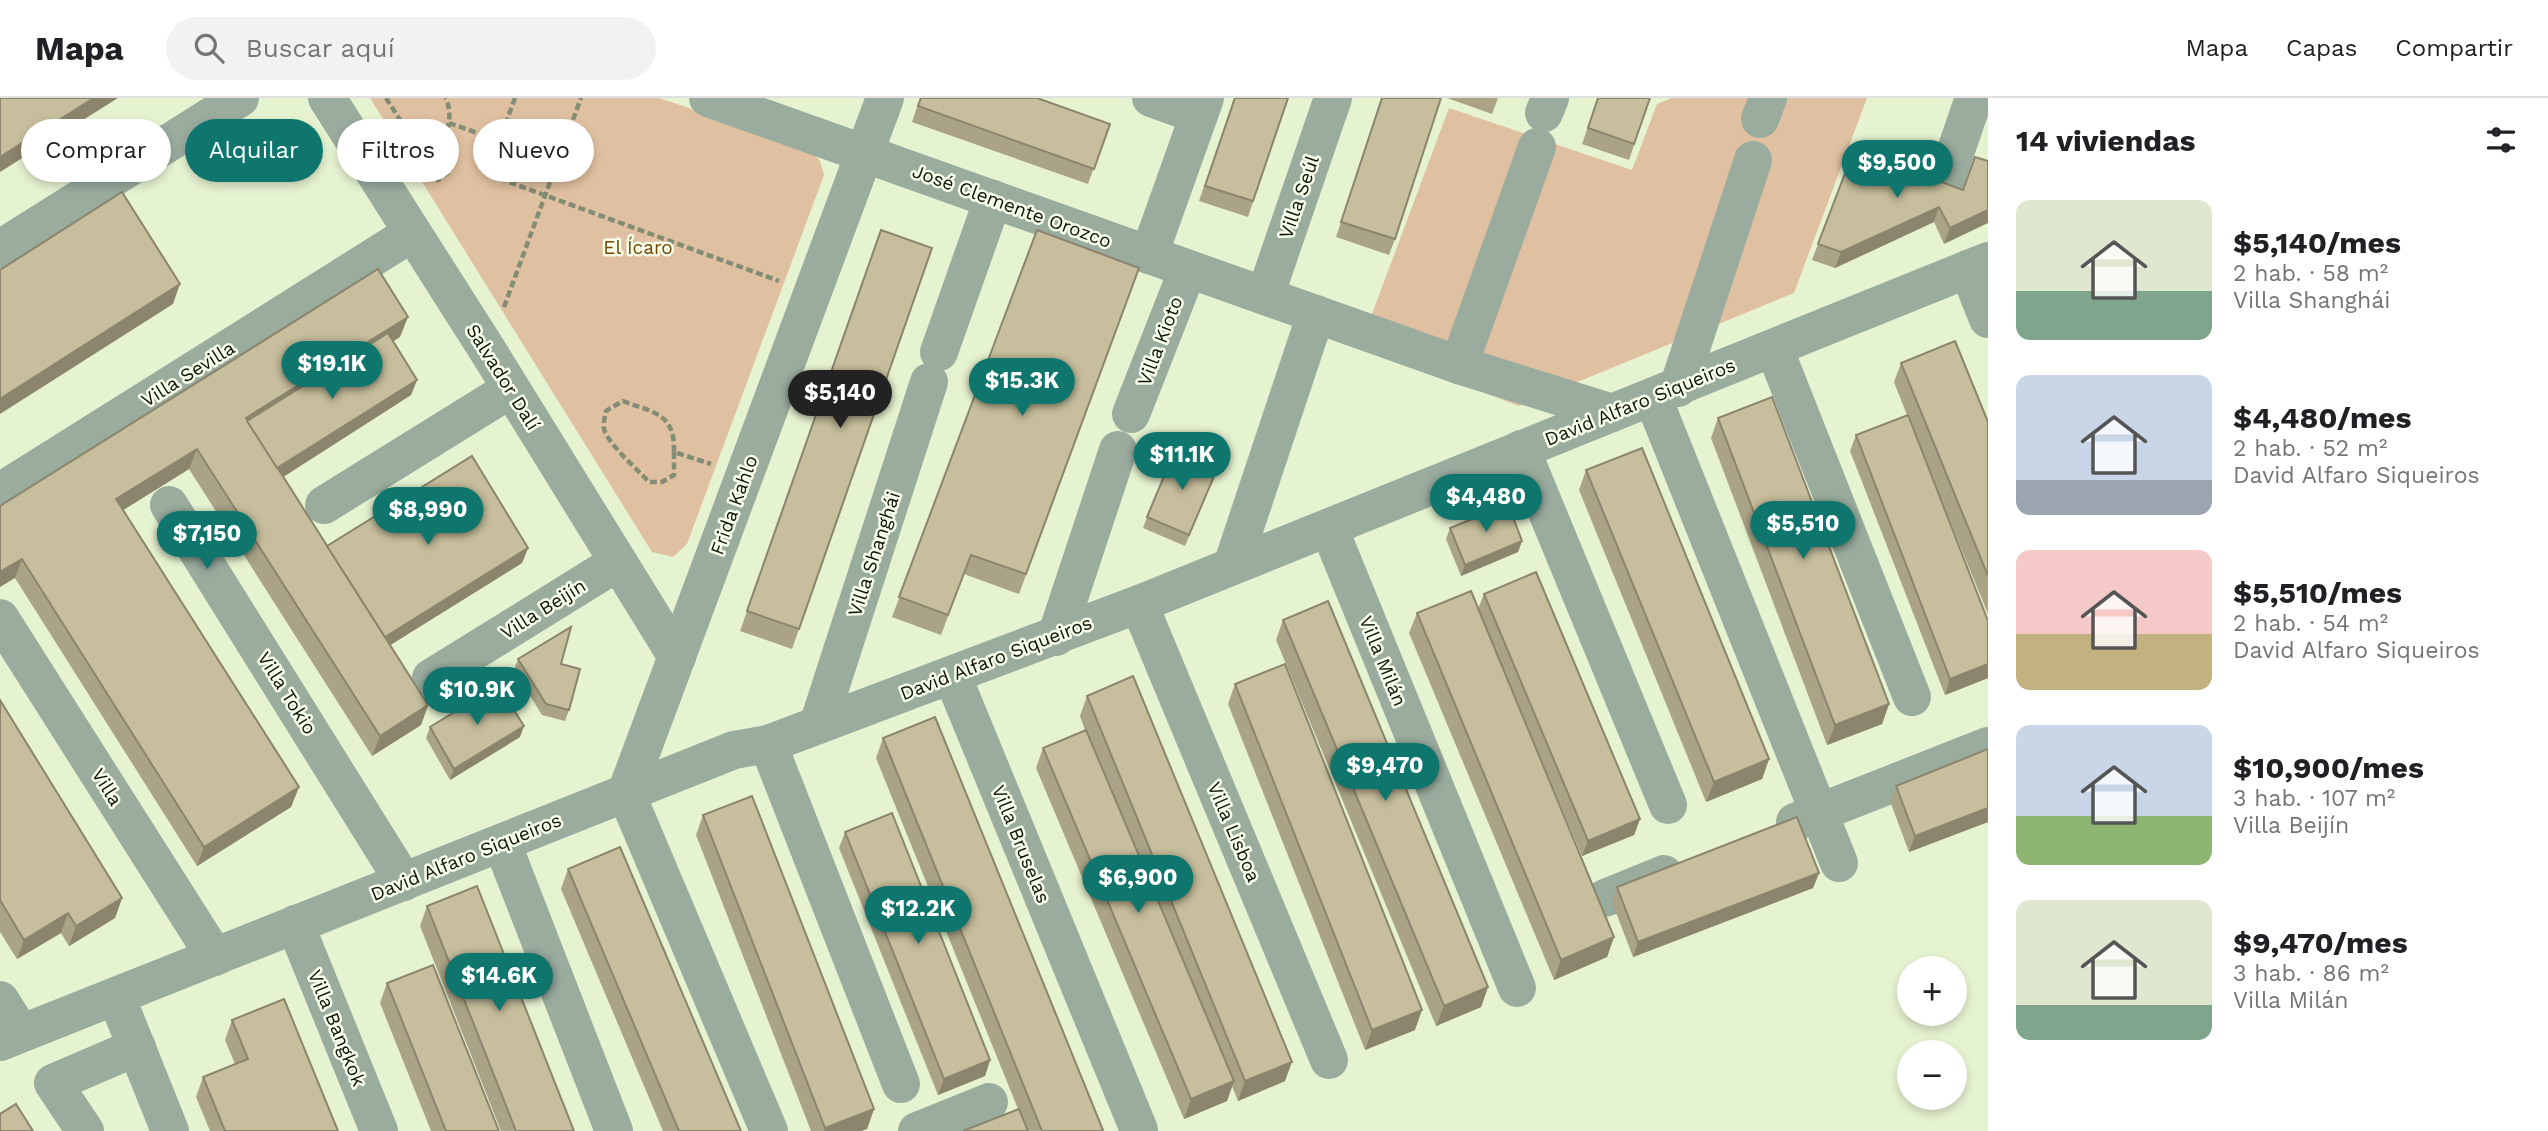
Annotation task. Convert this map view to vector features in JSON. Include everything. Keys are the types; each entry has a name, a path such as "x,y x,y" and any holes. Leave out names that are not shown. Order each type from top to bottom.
{"street":[{"path":"0,249 240,98"},
{"name":"Salvador Dalí","path":"327,98 677,657"},
{"name":"José Clemente Orozco","path":"708,98 1458,365 1612,413"},
{"name":"Frida Kahlo","path":"626,793 885,98"},
{"path":"1149,255 1202,107 1151,98"},
{"name":"Villa Seúl","path":"1265,296 1333,98"},
{"path":"1945,182 1974,98"},
{"path":"1458,365 1544,119"},
{"path":"1753,160 1665,393 1818,813 1839,863"},
{"name":"Villa Shanghái","path":"818,725 934,367 992,199"},
{"name":"Villa Sevilla","path":"0,492 412,233"},
{"path":"1978,265 1988,319"},
{"name":"David Alfaro Siqueiros","path":"11,1038 734,750 768,744 1056,637 1978,265"},
{"name":"Villa Kioto","path":"1131,414 1188,269"},
{"path":"1232,566 1316,314"},
{"path":"1774,348 1912,697"},
{"path":"324,505 511,390"},
{"path":"1521,449 1668,805"},
{"path":"1056,637 1118,450"},
{"name":"Villa Tokio","path":"169,505 404,882"},
{"name":"Villa Milán","path":"1329,528 1517,988"},
{"name":"Villa Beijín","path":"431,678 618,562"},
{"name":"Villa Lisboa","path":"1139,604 1329,1060"},
{"name":"Villa","path":"0,618 215,957"},
{"name":"Villa Bruselas","path":"952,676 1139,1130"},
{"path":"768,744 901,1084"},
{"path":"1768,833 1988,746"},
{"path":"626,793 769,1131"},
{"path":"502,843 614,1131"},
{"path":"1605,898 1693,863"},
{"name":"Villa Bangkok","path":"295,924 379,1131"},
{"path":"116,996 170,1131"},
{"path":"0,1000 11,1038"},
{"path":"85,1131 53,1083 137,1047"},
{"path":"917,1131 989,1102"}],"path":[{"path":"386,98 399,119"},
{"path":"445,98 449,104 449,119"},
{"path":"507,119 515,98"},
{"path":"488,352 581,98"},
{"path":"509,182 813,293"},
{"path":"623,401 663,416 674,435 674,452 674,475 662,482 649,482 612,444 604,427 606,411 623,401"},
{"path":"674,452 744,475"}],"green space":[{"name":"El Ícaro","path":"370,98 659,98 808,148 820,161 824,175 687,544 673,557 652,552 422,182 459,182 459,119 383,119"},
{"path":"1672,98 1867,98 1794,293 1519,406 1360,346 1449,108 1632,170 1657,104"}],"building":[{"path":"0,98 94,98 61,119 21,119 21,144 0,157"},
{"path":"921,98 1037,98 1110,124 1094,169 918,106"},
{"path":"1235,98 1288,98 1253,201 1205,186"},
{"path":"1382,98 1441,98 1395,239 1341,222"},
{"path":"1598,98 1650,98 1634,144 1588,128"},
{"path":"1854,150 1963,190 1975,157 1988,161 1988,210 1950,228 1939,207 1841,252 1818,244"},
{"path":"122,192 180,284 0,399 0,270"},
{"path":"881,230 932,248 799,629 747,611"},
{"path":"1037,230 1139,268 1026,574 971,555 948,615 899,597"},
{"path":"378,269 408,317 246,418 428,705 380,736 197,449 116,499 299,787 204,847 22,559 0,572 0,506"},
{"path":"388,333 417,380 277,468 247,421"},
{"path":"1955,341 1988,422 1988,576 1901,363"},
{"path":"1772,397 1889,704 1835,725 1718,418"},
{"path":"1908,415 1988,621 1988,664 1950,679 1856,435"},
{"path":"1642,448 1769,759 1714,782 1586,470"},
{"path":"1175,450 1218,467 1189,535 1147,517"},
{"path":"472,456 528,548 385,637 327,546"},
{"path":"1508,504 1522,541 1465,565 1450,528"},
{"path":"1536,572 1640,819 1588,841 1484,594"},
{"path":"1471,591 1614,937 1561,960 1417,613"},
{"path":"1328,601 1488,987 1444,1006 1283,620"},
{"path":"571,627 561,664 580,669 569,710 546,704 518,659"},
{"path":"1285,664 1422,1010 1372,1030 1235,684"},
{"path":"1133,676 1292,1062 1245,1081 1087,696"},
{"path":"498,685 524,726 454,769 430,727"},
{"path":"0,700 122,898 76,926 68,913 24,940 0,900"},
{"path":"935,717 1103,1130 1101,1131 1042,1131 883,738"},
{"path":"1086,730 1234,1081 1191,1099 1043,748"},
{"path":"1988,749 1988,808 1915,836 1896,786"},
{"path":"752,796 874,1109 825,1128 703,815"},
{"path":"892,813 990,1060 944,1079 845,832"},
{"path":"1797,817 1819,873 1638,942 1617,887"},
{"path":"620,847 741,1131 679,1131 568,869"},
{"path":"477,886 574,1131 516,1131 427,906"},
{"path":"433,965 499,1131 446,1131 387,983"},
{"path":"284,999 338,1131 225,1131 203,1077 248,1059 232,1020"},
{"path":"16,1104 33,1131 0,1131 0,1114"},
{"path":"1019,1109 1028,1131 963,1131"}]}
